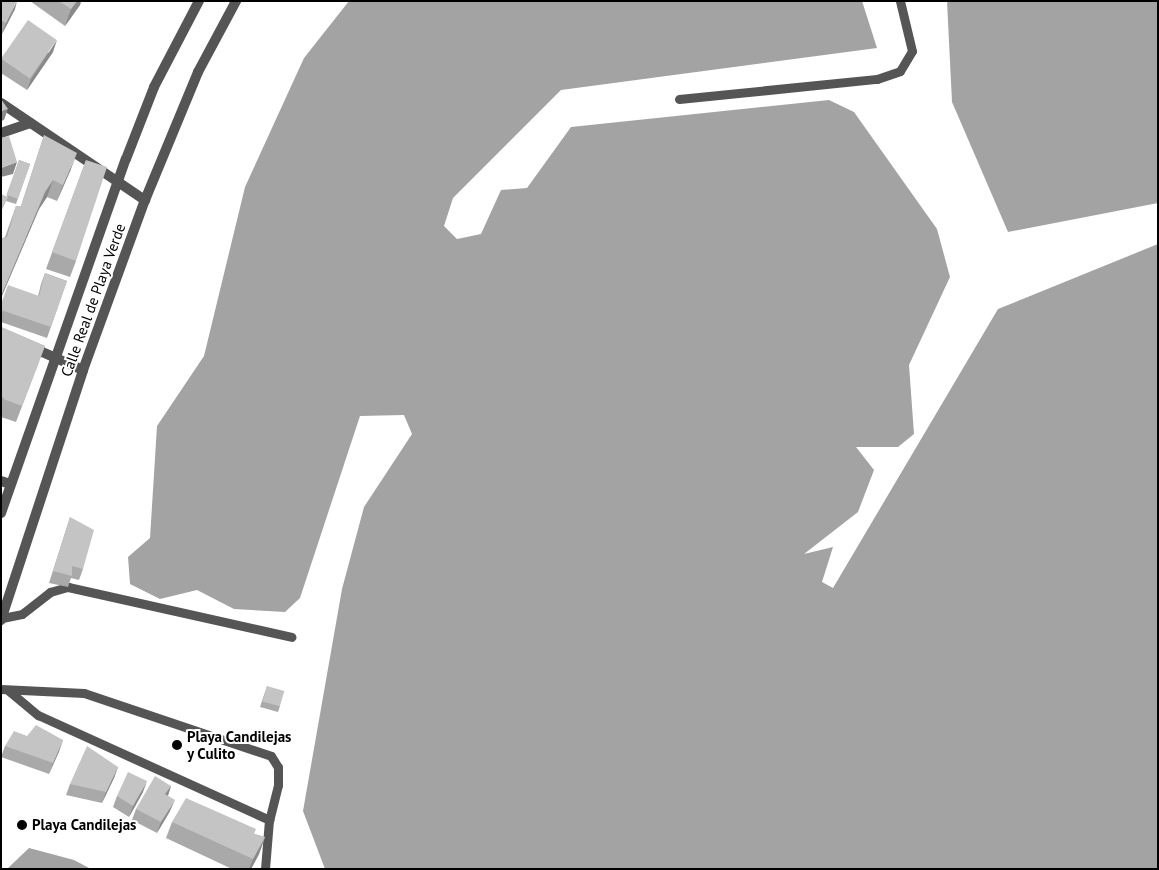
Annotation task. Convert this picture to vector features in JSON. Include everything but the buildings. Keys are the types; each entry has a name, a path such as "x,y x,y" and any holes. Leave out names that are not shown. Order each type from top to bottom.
{"street":[{"name":"Calle Real de Playa Verde","path":"1,513 6,482 56,357 118,180 154,87 199,1"},
{"name":"Calle Real de Playa Verde","path":"1,618 83,370 145,200 198,72 236,1"},
{"path":"1,103 30,124 118,180 145,200"},
{"path":"1,133 30,124"},
{"path":"19,342 83,370"}],"lane":[{"path":"679,99 877,79 900,71 912,51 900,1"},
{"path":"1,618 22,614 50,592 68,587 291,637"},
{"path":"5,690 49,688 84,693 266,752 276,761 278,774 269,820 265,869"},
{"path":"5,690 38,715 269,820"}],"shaded area":[{"path":"349,1 862,1 877,48 561,90 453,198 444,226 457,239 481,234 501,190 527,188 571,127 829,100 854,112 937,229 950,277 909,365 914,434 898,447 856,447 874,470 858,512 804,554 833,547 822,582 833,588 998,309 1158,244 1158,869 325,869 303,811 342,589 364,507 412,434 404,415 360,416 300,598 285,612 234,609 197,590 160,599 130,584 128,557 150,538 157,426 204,356 245,187 304,58"},
{"path":"947,1 1158,1 1158,203 1008,232 952,102"},
{"path":"29,848 74,860 91,869 7,869"}],"place":[{"name":"Playa Candilejas y Culito","path":"177,745"},
{"name":"Playa Candilejas","path":"22,825"}]}
